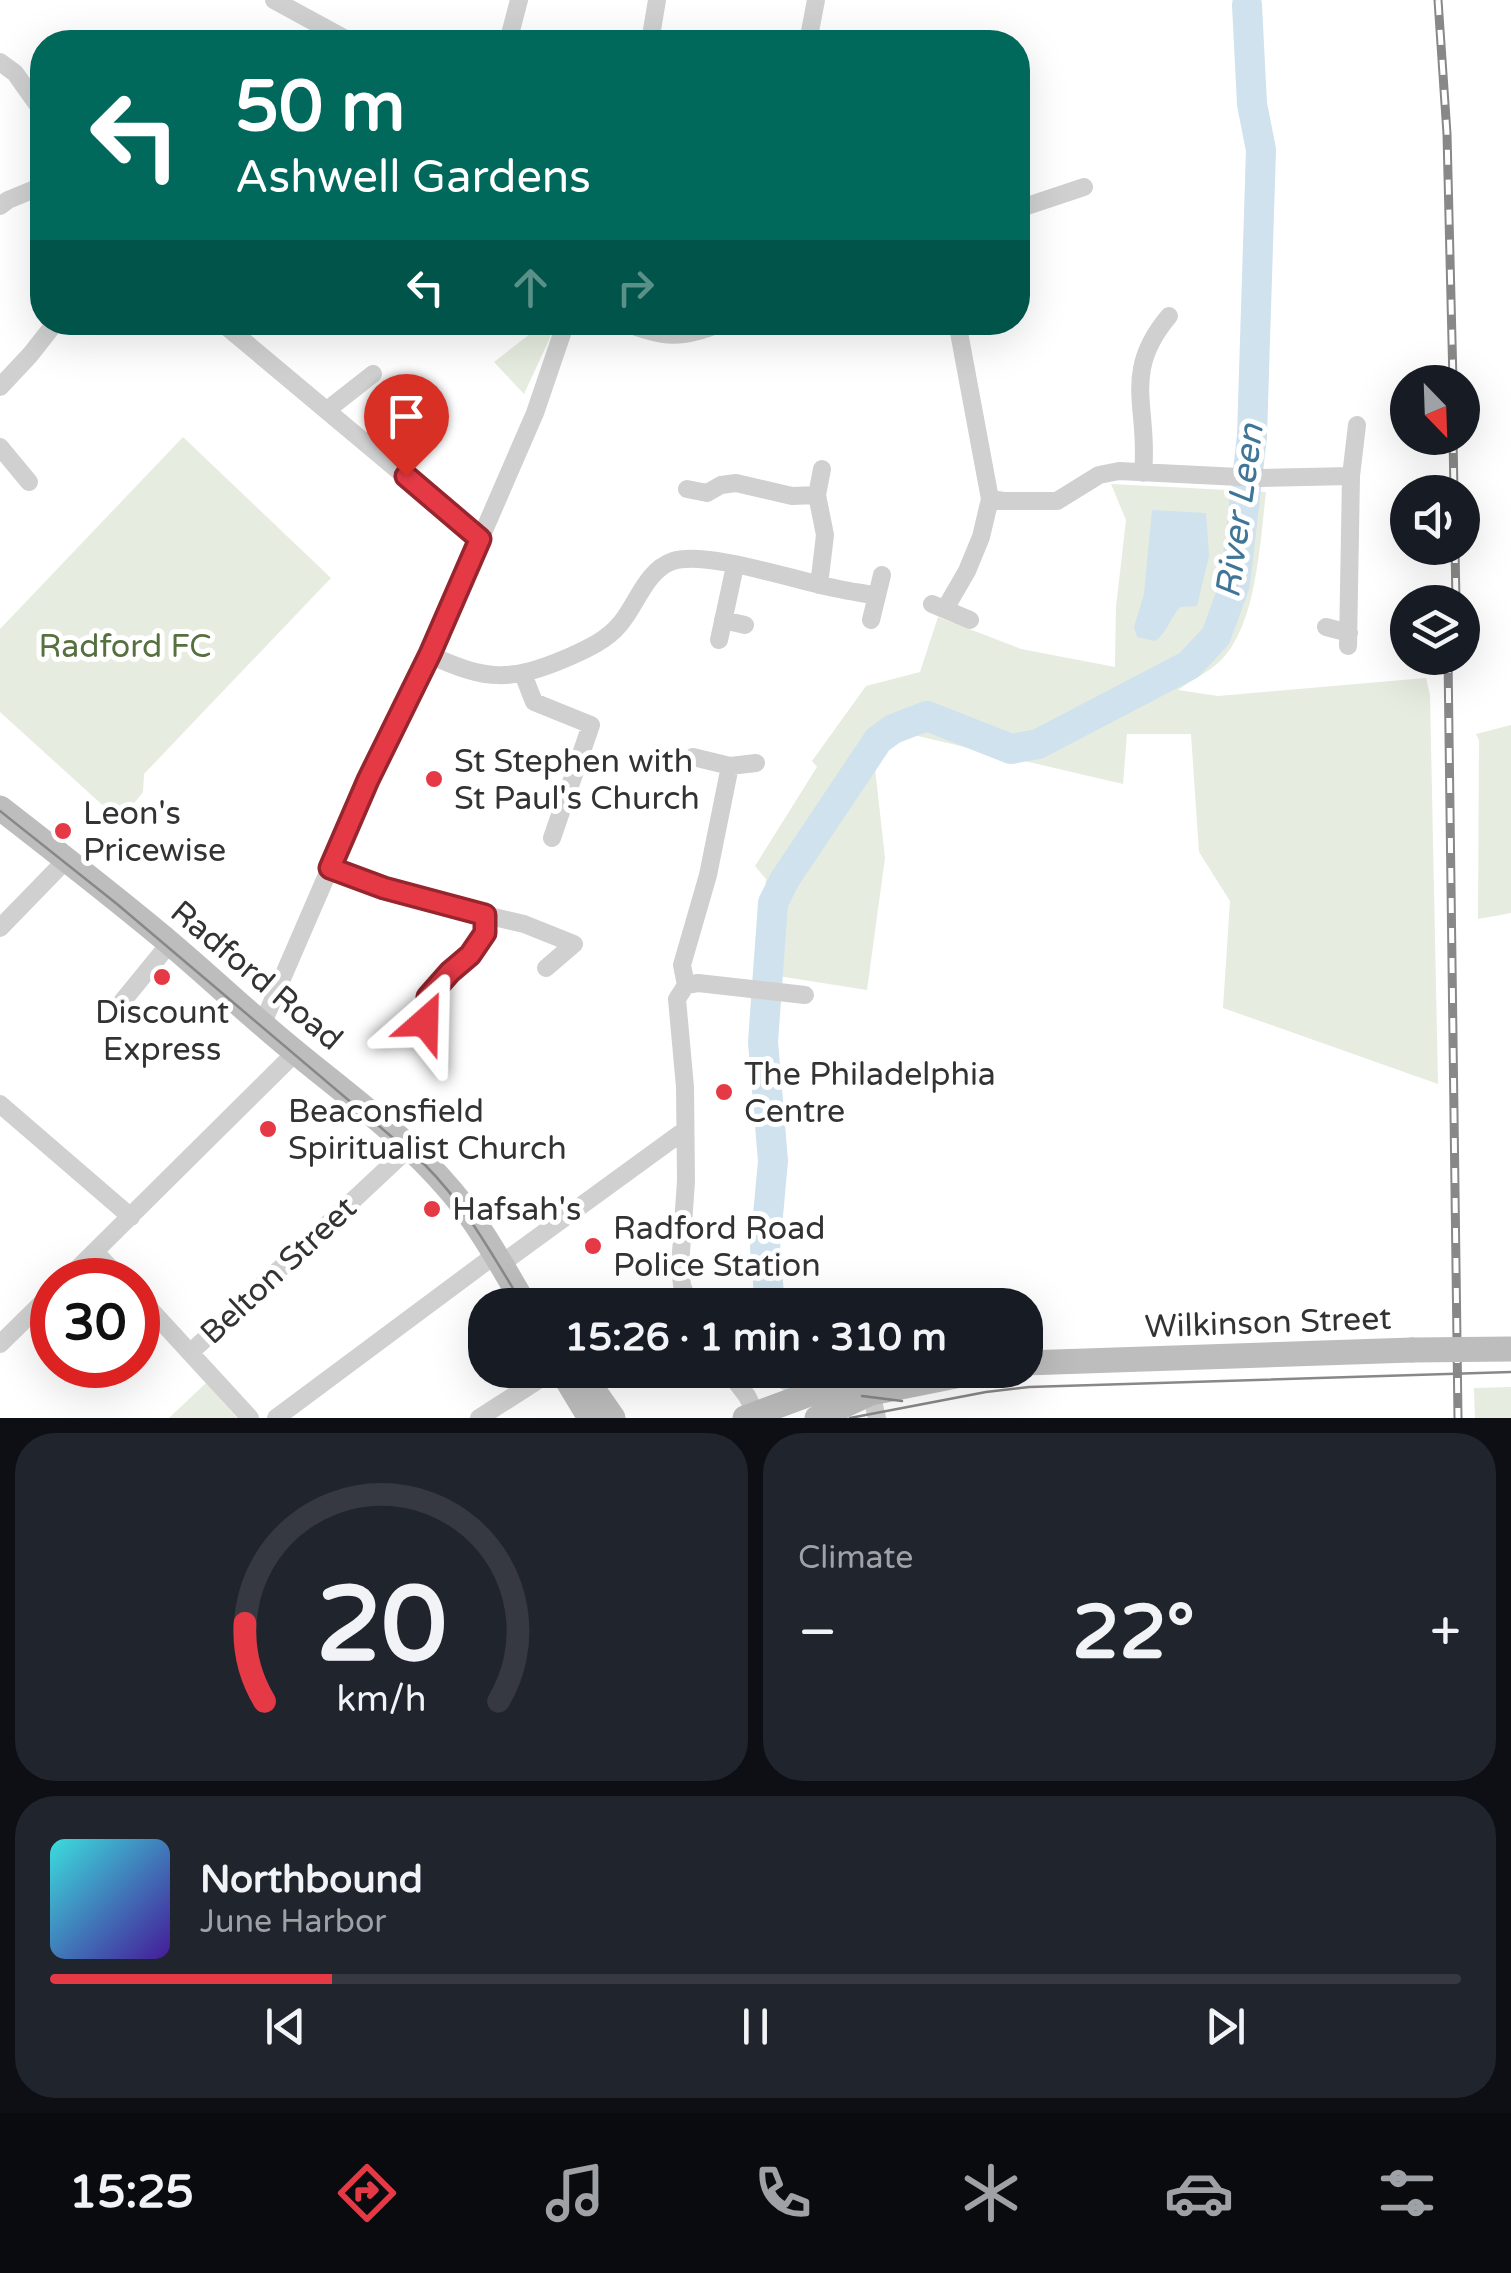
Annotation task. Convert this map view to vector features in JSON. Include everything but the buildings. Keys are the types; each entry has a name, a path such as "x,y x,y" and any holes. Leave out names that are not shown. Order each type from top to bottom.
{"street":[{"path":"274,0 328,30"},
{"path":"511,30 520,0"},
{"path":"652,30 658,0"},
{"path":"810,30 816,0"},
{"path":"0,62 15,72 30,93"},
{"path":"1030,205 1084,188"},
{"path":"0,206 30,191"},
{"path":"1143,473 1146,446 1139,404 1141,367 1148,327 1168,316"},
{"path":"0,387 46,335"},
{"path":"237,335 480,539"},
{"path":"262,1025 368,780 430,654 480,539 534,413 561,335"},
{"path":"959,335 990,499 968,572 938,607 970,620"},
{"path":"327,410 373,374"},
{"path":"1326,627 1349,640 1351,476 1357,425"},
{"path":"0,447 29,482"},
{"path":"819,584 825,536 817,495 822,469"},
{"path":"990,499 1057,501 1099,475 1119,471 1259,478 1351,476"},
{"path":"687,489 707,493 721,484 736,483 792,496 817,495"},
{"path":"430,654 481,675 523,674 606,637 621,623 656,571 678,559 696,558 876,596"},
{"path":"720,640 735,566"},
{"path":"870,620 882,574"},
{"path":"723,620 746,625"},
{"path":"523,674 534,702 591,725 552,838"},
{"path":"693,756 730,766 756,762"},
{"path":"683,1288 680,1267 686,1181 685,1086 677,999 686,985 682,965 708,875 730,766"},
{"name":"Radford Road","path":"0,808 170,943 410,1147 452,1192 515,1288"},
{"path":"0,928 66,860"},
{"path":"330,868 384,888 524,924 574,944 546,968"},
{"path":"432,1050 425,1022 428,997 470,955 485,933 485,915"},
{"path":"121,1003 170,943"},
{"path":"686,985 698,983 804,995"},
{"path":"89,1258 294,1052"},
{"path":"0,1104 130,1217"},
{"path":"276,1418 684,1130"},
{"name":"Belton Street","path":"190,1352 410,1147"},
{"path":"95,1252 101,1258"},
{"path":"0,1344 30,1315"},
{"path":"160,1320 250,1418"},
{"name":"Wilkinson Street","path":"1043,1362 1511,1349"},
{"path":"479,1418 528,1388"},
{"path":"570,1388 590,1418"},
{"path":"589,1388 613,1418"},
{"path":"741,1388 756,1417"},
{"path":"756,1417 828,1398 902,1388"},
{"path":"756,1417 829,1410 874,1394"}],"green space":[{"path":"529,335 551,335 524,394 494,362"},
{"name":"Radford FC","path":"183,437 331,578 144,774 143,792 120,821 0,712 0,629"},
{"path":"1111,484 1266,492 1254,584 1241,630 1217,664 1178,690 1218,696 1426,678 1430,695 1438,1084 1223,1008 1230,901 1199,852 1191,734 1127,734 1123,784 905,733 874,759 885,858 867,990 758,973 766,879 755,866 817,767 812,761 866,686 920,672 938,617 1021,649 1115,667 1116,607 1126,520"},
{"path":"1511,725 1511,913 1478,919 1476,734"},
{"path":"206,1383 237,1418 169,1418"},
{"path":"1511,1387 1511,1418 1475,1418 1474,1388"}],"water":[{"path":"1152,510 1206,513 1209,556 1197,606 1180,607 1155,641 1137,637 1134,627 1144,594"}],"waterway":[{"name":"River Leen","path":"769,1288 765,1248 773,1161 763,1042 773,903 878,740 893,729 927,716 1011,749 1038,744 1189,665 1216,636 1235,584 1252,436 1261,150 1252,104 1247,5"}],"tram line":[{"path":"0,811 117,904 425,1165 466,1214 513,1288"},
{"path":"850,1418 1029,1387 1511,1372"},
{"path":"862,1396 902,1401"}],"railway":[{"path":"1438,0 1447,134 1453,365"},
{"path":"1453,455 1454,475"},
{"path":"1455,565 1456,585"},
{"path":"1448,675 1458,1418"}],"place":[{"name":"St Stephen with St Paul's Church","path":"434,779"},
{"name":"Leon's Pricewise","path":"63,831"},
{"name":"Discount Express","path":"162,977"},
{"name":"The Philadelphia Centre","path":"724,1092"},
{"name":"Beaconsfield Spiritualist Church","path":"268,1129"},
{"name":"Hafsah's","path":"432,1209"},
{"name":"Radford Road Police Station","path":"593,1246"}],"route":[{"path":"406,476 480,539 330,868 384,888 485,915 485,933 470,955 428,997 425,1022"}]}
